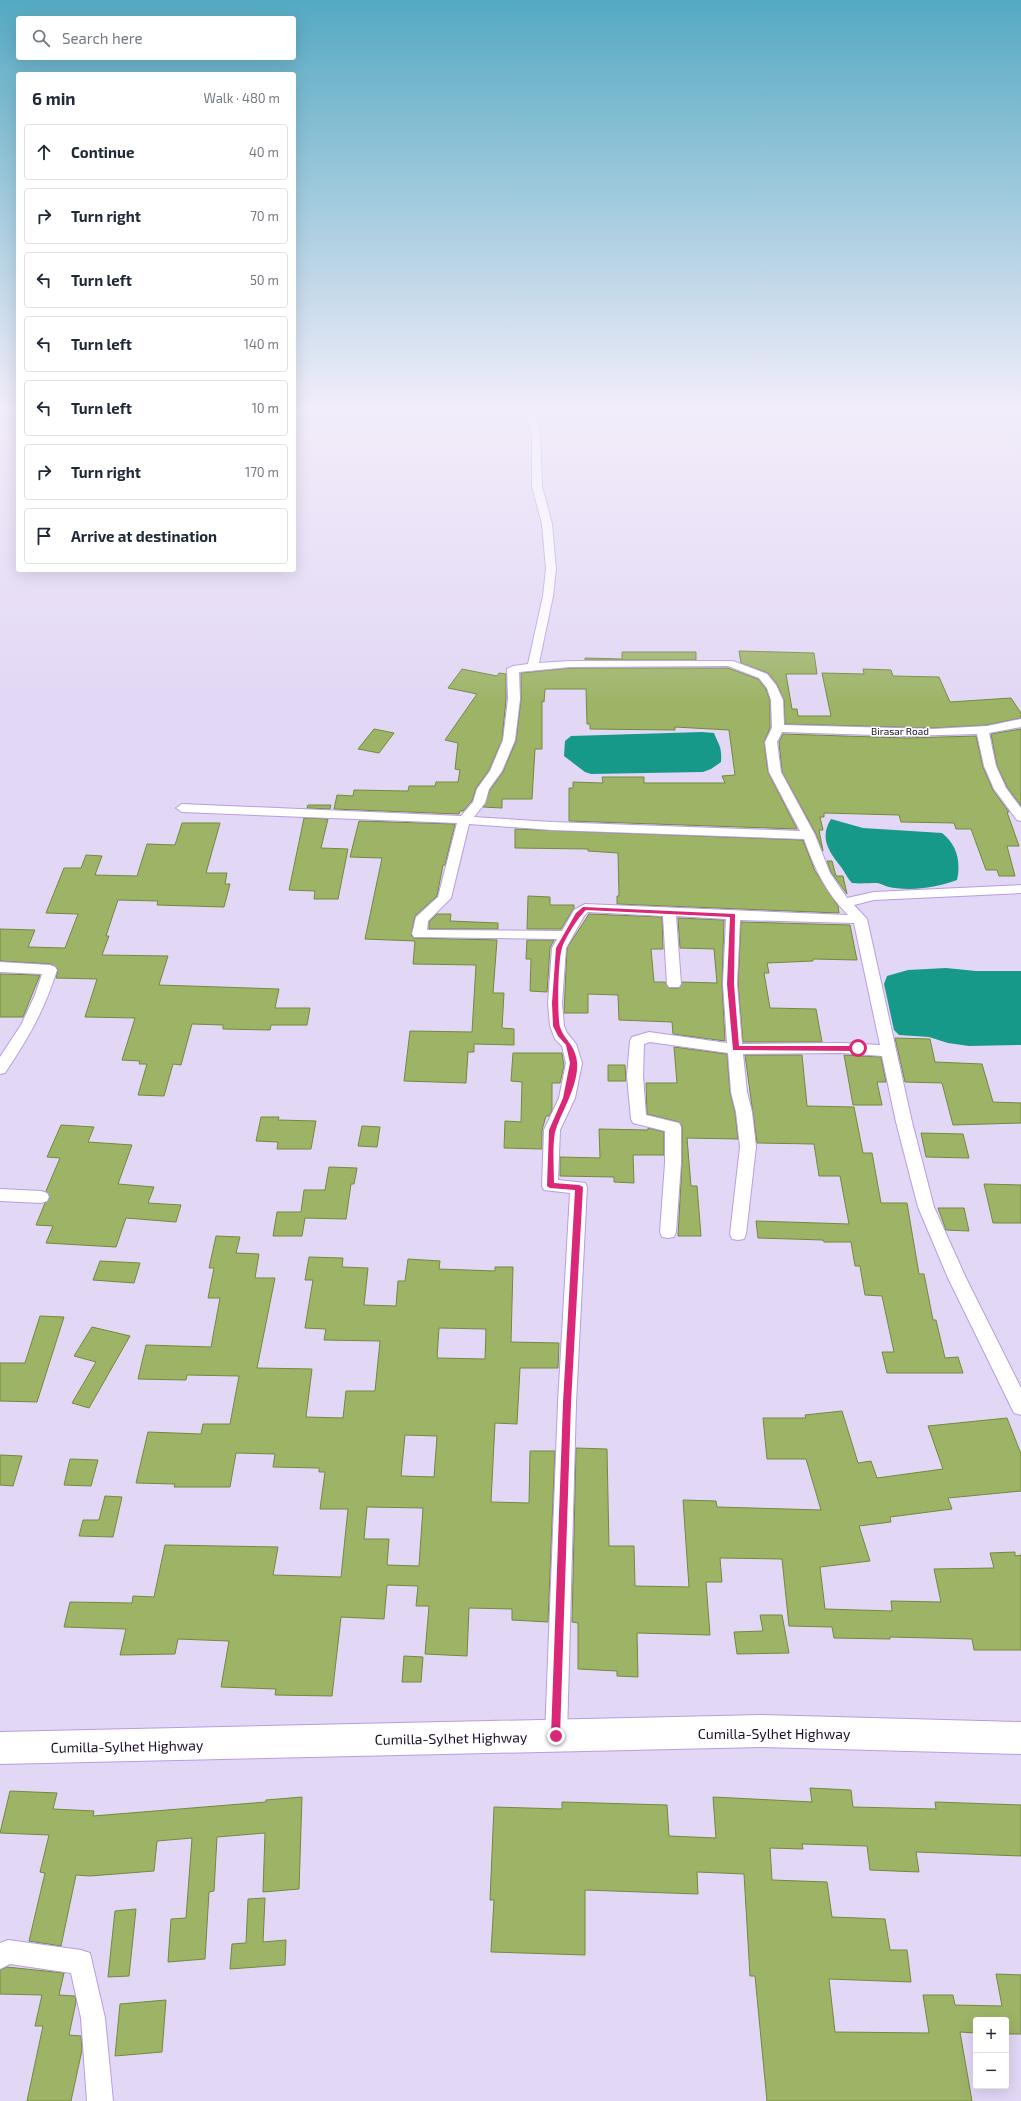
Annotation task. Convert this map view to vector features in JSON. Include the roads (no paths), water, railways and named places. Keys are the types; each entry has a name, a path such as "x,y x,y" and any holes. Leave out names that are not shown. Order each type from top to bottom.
{"highway":[{"name":"Cumilla-Sylhet Highway","path":"0,1748 762,1732 1021,1738"}],"street":[{"path":"533,667 542,618 548,596 551,569 547,524 542,506"},
{"path":"566,935 420,934 421,920 444,898 464,820 479,803 483,789 491,779 509,740 514,699 513,669 635,663 729,663 764,676 772,686 776,700 778,728 771,742 775,772 809,835 823,873 844,903 860,919 889,1051 926,1207 957,1278 1021,1406"},
{"name":"Birasar Road","path":"778,728 907,732 982,730 1021,722"},
{"path":"982,730 990,766 1000,789 1021,816"},
{"path":"182,808 464,820 552,826 809,835"},
{"path":"844,903 874,896 1021,889"},
{"path":"556,1736 567,1403 579,1187 550,1186 552,1130 567,1098 574,1063 569,1044 560,1034 557,1026 555,1003 559,948 579,913 585,908 669,911 782,919 860,919"},
{"path":"669,911 674,984"},
{"path":"733,915 730,984 739,1092 744,1112 748,1147 738,1234"},
{"path":"0,967 50,970 42,995 28,1026 0,1069"},
{"path":"668,1232 673,1163 673,1127 639,1119 635,1076 637,1041 649,1037 736,1048 842,1048 889,1051"},
{"path":"1,1198 41,1197"},
{"path":"0,1957 8,1952 81,1962 93,2018 100,2101"}]}
